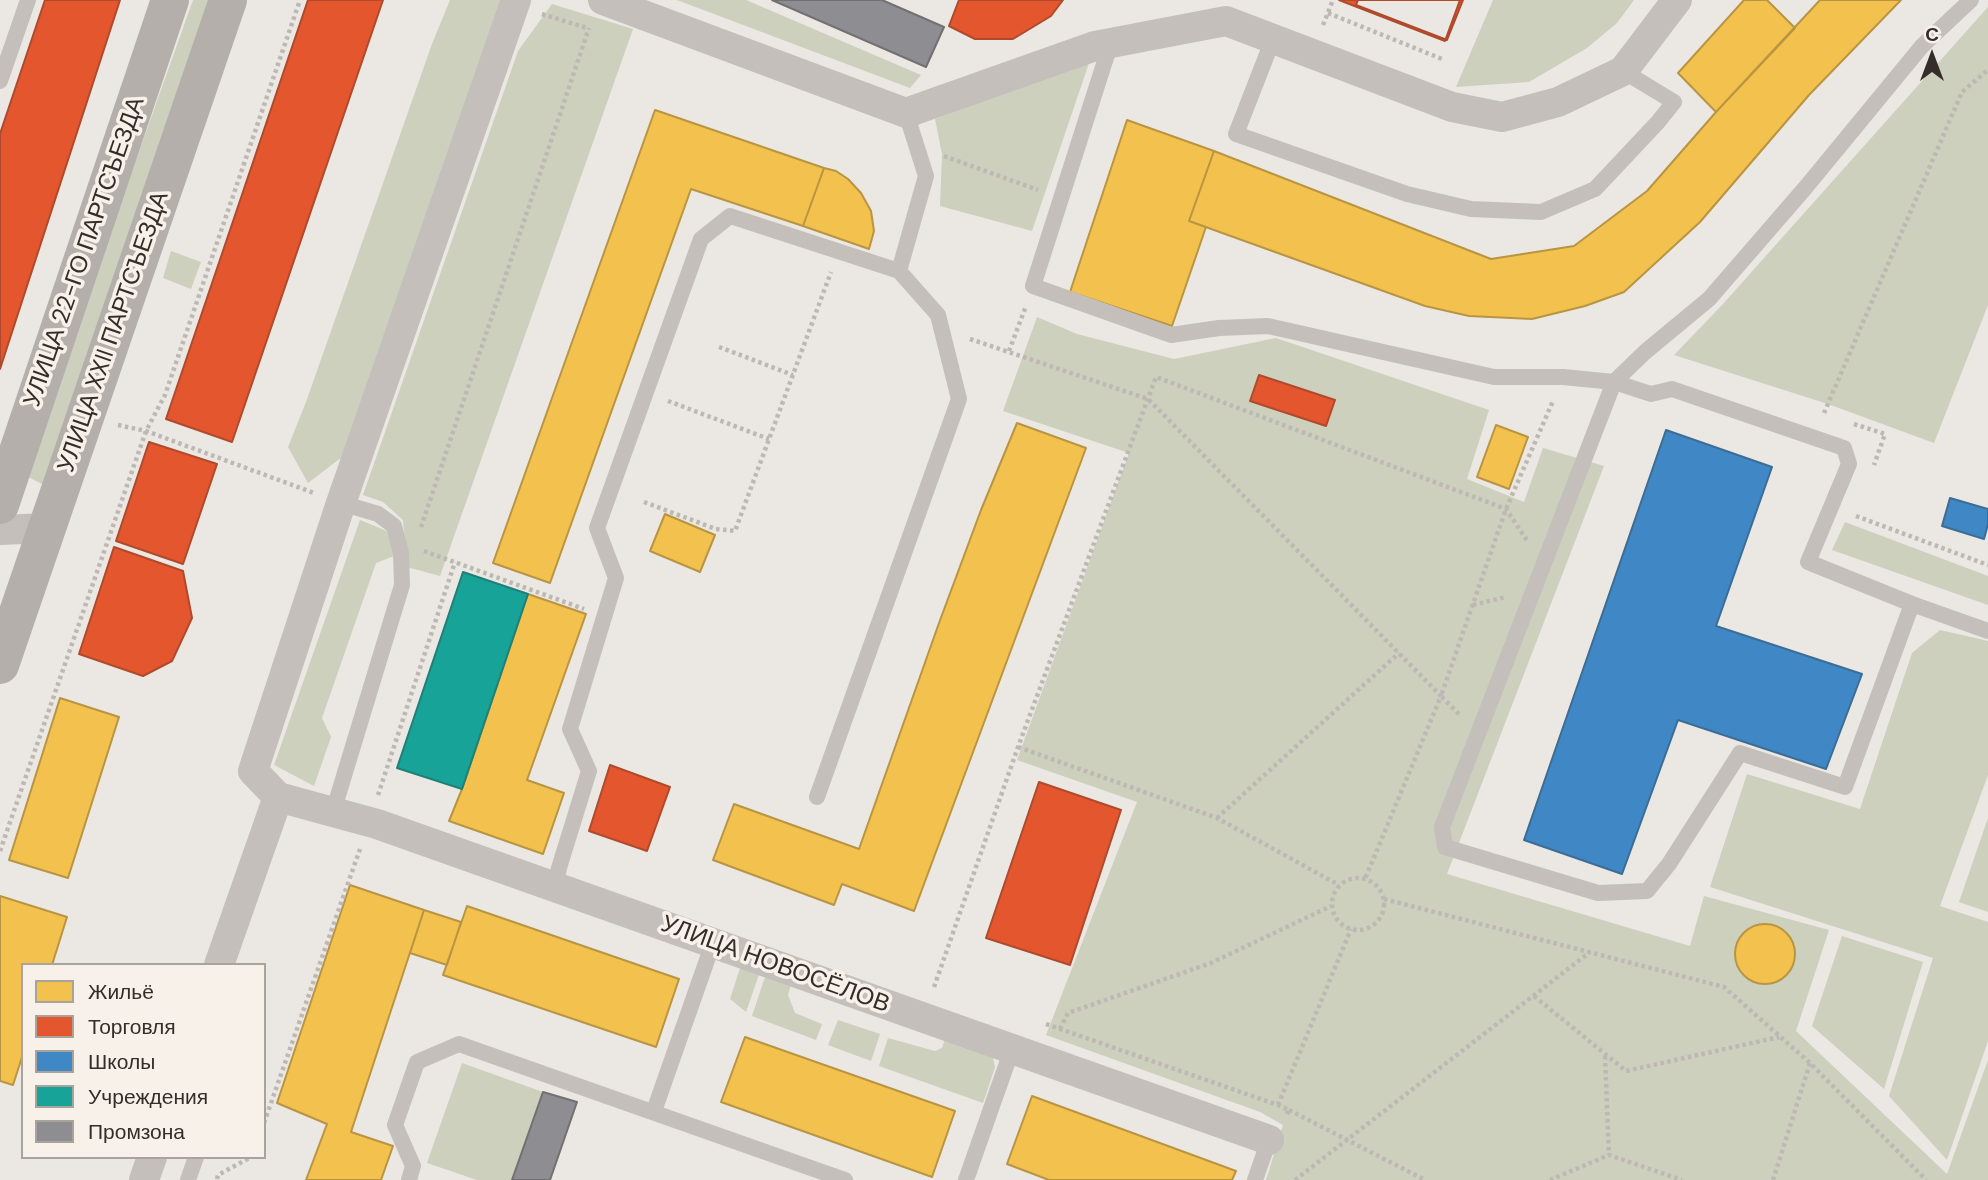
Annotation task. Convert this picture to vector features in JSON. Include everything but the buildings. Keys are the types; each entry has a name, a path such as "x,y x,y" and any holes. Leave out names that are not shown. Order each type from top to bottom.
{"main road":[{"name":"УЛИЦА 22-ГО ПАРТСЪЕЗДА","path":"0,505 170,0"},
{"name":"УЛИЦА XXII ПАРТСЪЕЗДА","path":"0,665 228,0"}],"street":[{"path":"220,963 278,797 253,771 341,503 516,0"},
{"path":"597,10 906,113 1095,46 1226,21 1452,107 1502,117 1558,102 1623,71 1677,0"},
{"path":"0,530 47,528"},
{"name":"УЛИЦА НОВОСЁЛОВ","path":"278,797 369,821 1269,1140"},
{"path":"144,1180 151,1159"}],"lane":[{"path":"0,81 28,0"},
{"path":"1912,604 1845,787 1740,753 1669,864 1647,891 1598,893 1445,846 1442,827 1614,382 1645,352 1709,299 1922,46 1971,0"},
{"path":"1273,39 1236,134 1407,194 1471,209 1541,212 1595,189 1674,102 1623,71"},
{"path":"1111,42 1033,286 1171,335 1219,328 1268,326 1494,377 1563,377 1614,382 1651,394 1672,389 1844,448 1849,464 1808,562 1988,631"},
{"path":"899,271 926,176 906,113"},
{"path":"555,887 589,771 570,729 616,578 597,528 701,239 730,216 899,271 938,315 959,399 817,797"},
{"path":"332,812 402,585 401,553 394,526 378,514 341,503"},
{"path":"654,1111 713,943"},
{"path":"409,1180 413,1166 395,1125 417,1062 459,1044 840,1179"},
{"path":"966,1180 1012,1049"},
{"path":"1255,1180 1269,1140"},
{"path":"188,1180 195,1159"}],"path":[{"path":"0,851 146,431 165,395 300,0"},
{"path":"418,534 597,10"},
{"path":"1328,13 1442,59"},
{"path":"1824,413 1962,92 1988,70"},
{"path":"644,502 716,529 735,531 838,251"},
{"path":"1009,351 1033,286"},
{"path":"942,331 1148,399 1479,733"},
{"path":"719,348 793,375"},
{"path":"934,987 1018,747 1156,377 1506,509"},
{"path":"1366,879 1441,696 1506,509 1563,377"},
{"path":"661,398 769,439"},
{"path":"146,431 341,503"},
{"path":"414,547 604,616"},
{"path":"266,1117 455,562"},
{"path":"1216,818 1399,653"},
{"path":"1018,747 1216,818 1339,885"},
{"path":"1351,878 1366,879 1378,886 1384,900 1384,908 1376,923 1360,930 1351,929 1338,921 1331,906 1332,898 1339,885 1351,878"},
{"path":"1384,900 1724,987 1810,1063 1926,1180"},
{"path":"1060,1029 1068,1013 1211,963 1331,906"},
{"path":"1278,1105 1351,929"},
{"path":"1295,1180 1591,952"},
{"path":"1534,996 1626,1071 1780,1037"},
{"path":"1605,1055 1609,1155"},
{"path":"1773,1180 1810,1063"},
{"path":"1289,1110 1425,1180"},
{"path":"1550,1180 1609,1155 1682,1180"},
{"path":"216,1180 218,1175 247,1159"}],"green space":[{"path":"193,0 211,0 44,485 24,475"},
{"path":"450,0 506,0 342,457 308,483 288,447"},
{"path":"677,0 746,0 921,75 910,88"},
{"path":"1493,0 1634,0 1617,23 1587,48 1529,82 1456,87"},
{"path":"552,4 633,29 440,576 407,567 403,520 383,502 363,495 518,51"},
{"path":"1988,7 1988,305 1934,443 1828,404 1674,355 1723,304"},
{"path":"1090,60 1032,231 940,206 942,154 935,119"},
{"path":"171,251 201,262 191,289 163,278"},
{"path":"1037,317 1077,334 1174,359 1276,338 1489,410 1467,479 1524,502 1543,448 1604,466 1447,874 1690,946 1704,896 1829,930 1796,1031 1947,1174 1988,1060 1988,1180 1266,1180 1283,1125 1260,1112 1046,1035 1137,802 1017,760 1129,453 1003,411"},
{"path":"360,520 389,532 394,556 376,563 322,718 331,737 314,786 274,765"},
{"path":"1845,522 1988,576 1988,605 1832,550"},
{"path":"1940,630 1988,641 1988,775 1940,906 1988,922 1988,1041 1947,1160 1889,1096 1933,958 1710,887 1747,774 1860,809 1912,653"},
{"path":"1988,818 1988,912 1959,902"},
{"path":"1842,936 1923,962 1884,1089 1812,1026"},
{"path":"741,965 762,966 746,1012 730,999"},
{"path":"768,968 793,978 788,995 795,1013 822,1024 816,1040 752,1016"},
{"path":"838,1020 880,1034 871,1061 828,1045"},
{"path":"946,1036 992,1053 995,1067 983,1103 879,1066 888,1038 935,1051 942,1048"},
{"path":"462,1063 543,1092 512,1180 477,1180 427,1163"}]}
